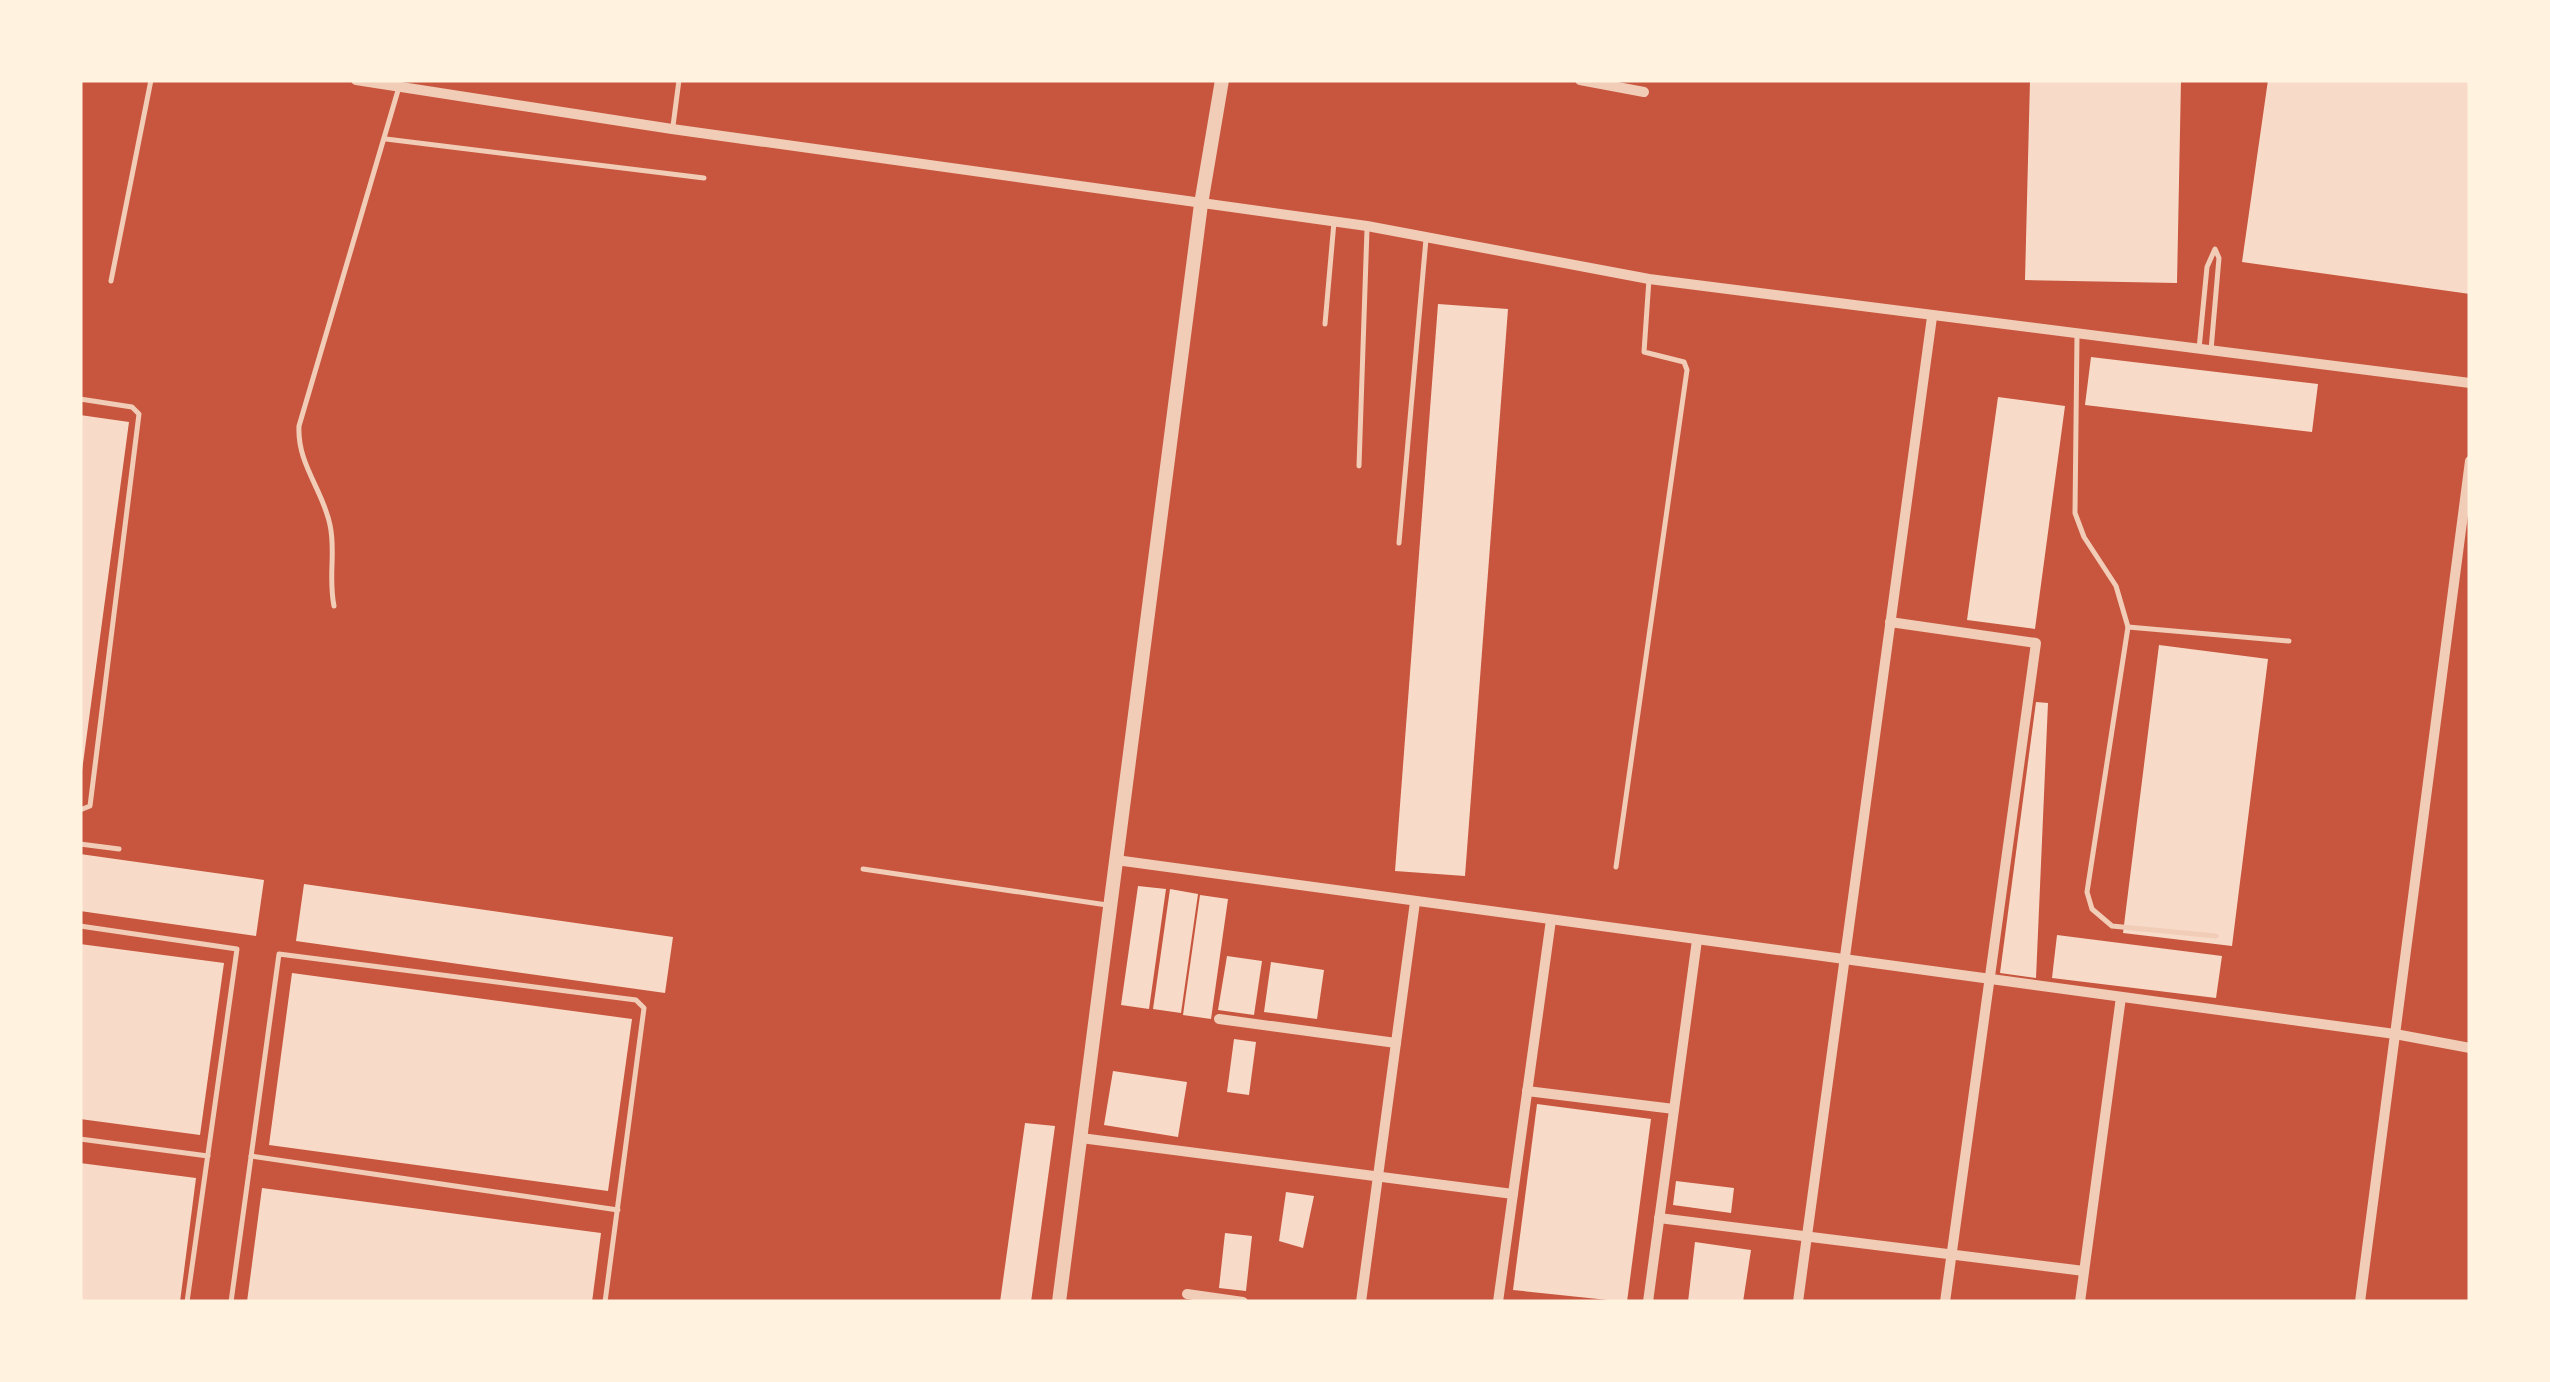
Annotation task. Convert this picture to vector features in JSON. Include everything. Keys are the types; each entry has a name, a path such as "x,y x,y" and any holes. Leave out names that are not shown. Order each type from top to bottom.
{"street":[{"path":"356,80 672,129 1367,226 1649,279 2470,383"},
{"path":"1060,1302 1201,204 1222,80"},
{"path":"1580,80 1644,92"},
{"path":"1798,1302 1932,317"},
{"path":"2360,1302 2470,461"},
{"path":"1890,622 2036,643 1945,1302"},
{"path":"1116,860 2395,1034 2470,1048"},
{"path":"1361,1302 1415,902"},
{"path":"1500,1302 1551,920"},
{"path":"1648,1302 1698,940"},
{"path":"2080,1302 2122,997"},
{"path":"1219,1019 1396,1044"},
{"path":"1528,1091 1674,1108"},
{"path":"1081,1138 1513,1194"},
{"path":"1660,1218 2084,1271"},
{"path":"1188,1294 1243,1302"}],"lane":[{"path":"112,281 151,80"},
{"path":"672,129 679,80"},
{"path":"334,606 329,581 330,521 303,460 298,444 299,426 399,87"},
{"path":"386,139 704,178"},
{"path":"1324,324 1334,222"},
{"path":"1359,466 1367,226"},
{"path":"1398,543 1426,238"},
{"path":"2215,248 2220,258 2205,349 2208,267 2215,248"},
{"path":"1616,867 1687,370 1684,362 1644,352 1649,279"},
{"path":"2077,336 2075,513 2084,537 2116,586 2128,627 2087,892 2092,909 2112,926 2216,936"},
{"path":"80,399 132,407 140,414 90,806 80,810"},
{"path":"2128,627 2289,641"},
{"path":"80,844 119,849"},
{"path":"863,869 1110,906"},
{"path":"80,926 238,949 187,1302"},
{"path":"231,1302 278,954 636,1000 644,1008 605,1302"},
{"path":"80,1139 208,1156"},
{"path":"251,1156 618,1210"}],"building":[{"path":"2030,80 2181,80 2177,283 2025,280"},
{"path":"2268,80 2470,80 2470,294 2242,262"},
{"path":"1438,304 1508,309 1465,876 1395,871"},
{"path":"2091,357 2318,384 2312,432 2085,405"},
{"path":"1998,397 2065,406 2035,629 1967,620"},
{"path":"80,415 129,422 82,771 80,770"},
{"path":"2159,645 2268,659 2232,946 2123,933"},
{"path":"2036,702 2048,703 2036,978 2000,973"},
{"path":"80,854 264,880 256,936 80,911"},
{"path":"304,884 673,937 665,993 296,941"},
{"path":"1138,886 1166,889 1149,1009 1121,1005"},
{"path":"1170,889 1198,894 1181,1013 1153,1009"},
{"path":"1200,895 1228,899 1211,1019 1183,1015"},
{"path":"2057,935 2222,956 2216,998 2052,978"},
{"path":"80,944 224,963 200,1135 80,1119"},
{"path":"1227,956 1262,961 1254,1015 1218,1010"},
{"path":"1271,962 1324,970 1317,1019 1264,1012"},
{"path":"292,973 632,1019 608,1191 269,1145"},
{"path":"1234,1039 1256,1042 1249,1095 1227,1092"},
{"path":"1113,1071 1187,1082 1178,1137 1104,1125"},
{"path":"1537,1104 1651,1119 1627,1302 1513,1290"},
{"path":"1025,1123 1055,1126 1031,1302 1000,1302"},
{"path":"80,1163 196,1178 180,1302 80,1302"},
{"path":"1676,1181 1734,1188 1731,1213 1673,1205"},
{"path":"262,1188 601,1233 592,1302 247,1302"},
{"path":"1286,1192 1314,1196 1303,1248 1279,1241"},
{"path":"1225,1233 1252,1236 1246,1291 1219,1288"},
{"path":"1695,1242 1751,1250 1743,1302 1688,1302"}]}
